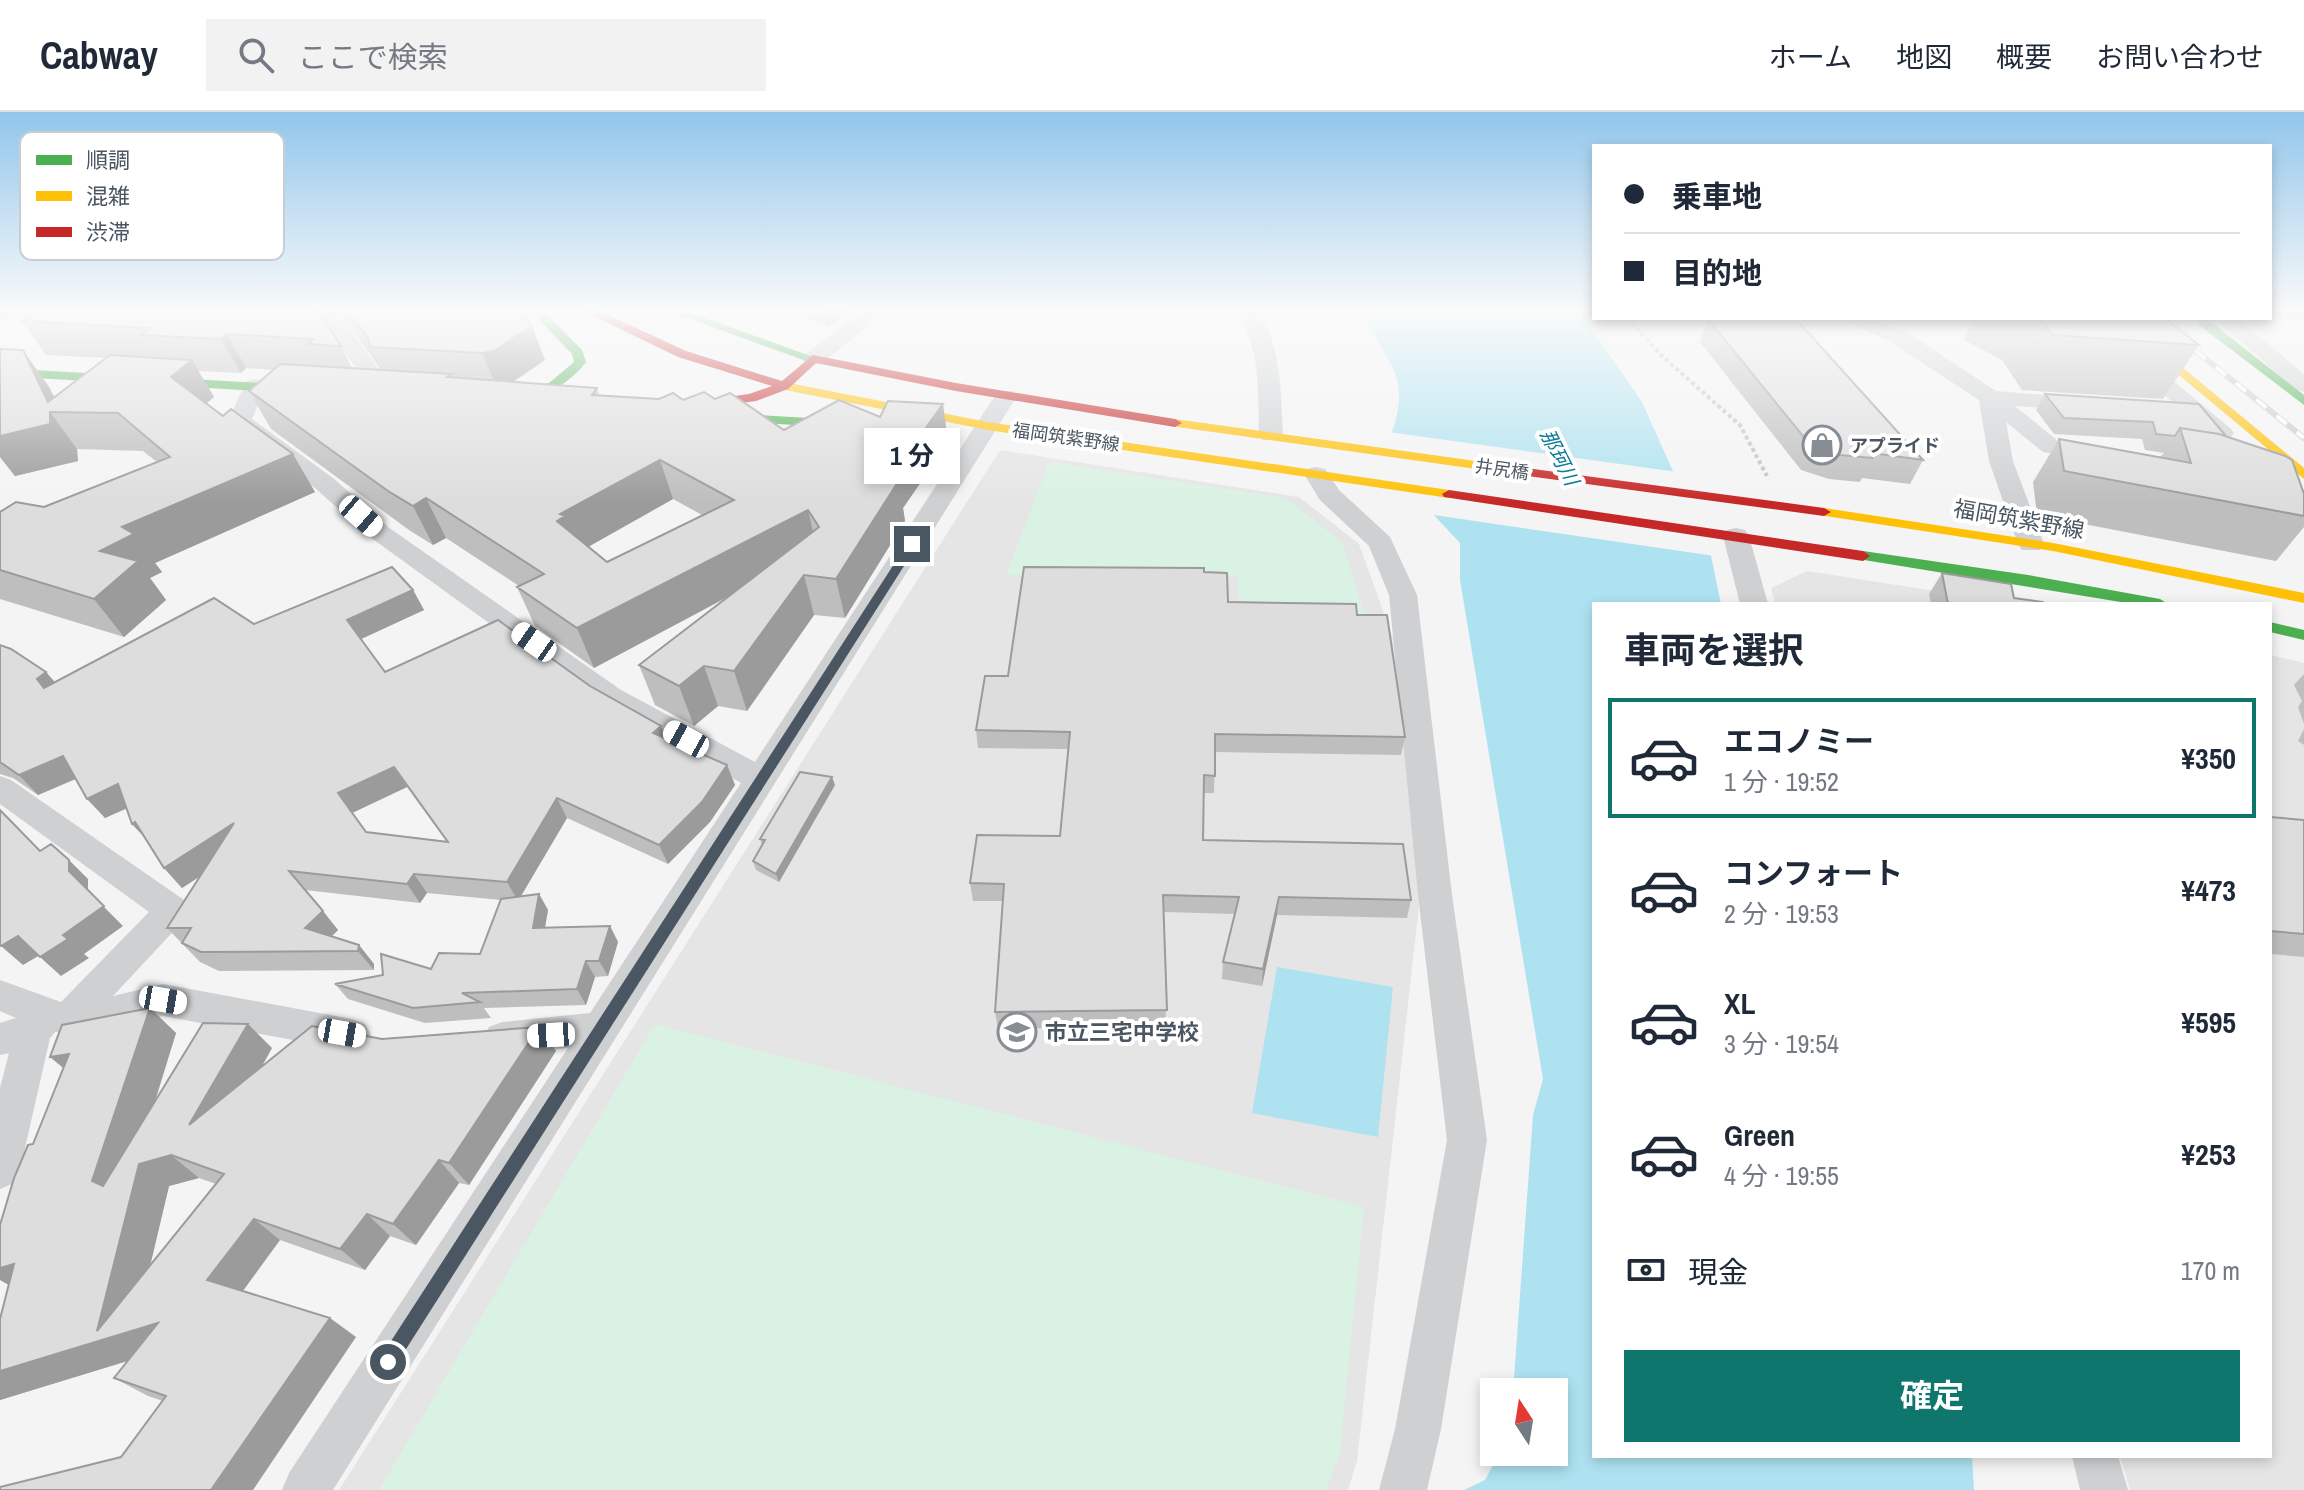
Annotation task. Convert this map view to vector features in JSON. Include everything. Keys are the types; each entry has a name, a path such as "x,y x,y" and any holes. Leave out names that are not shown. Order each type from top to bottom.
{"main road":[{"path":"24,373 327,391"},
{"path":"552,405 483,402 543,391 575,373"},
{"path":"737,373 784,386"},
{"name":"福岡筑紫野線","path":"784,386 798,373"},
{"name":"福岡筑紫野線","path":"864,373 997,411 1350,480"},
{"path":"2182,373 2304,475"},
{"path":"2273,373 2304,401"},
{"name":"福岡筑紫野線","path":"997,411 879,425 657,409 726,404 784,386 997,411 1271,435 1327,445"},
{"name":"井尻橋","path":"1327,445 1725,499"},
{"name":"井尻橋","path":"1350,480 1732,535"},
{"name":"福岡筑紫野線","path":"1725,499 2031,544 2304,598"},
{"path":"1732,535 2028,580 2149,602"},
{"path":"2272,627 2304,635"}],"street":[{"path":"370,394 374,385 371,373"},
{"path":"1267,373 1271,435"},
{"path":"1954,373 1990,397 2051,447 2114,456"},
{"path":"2153,373 2253,462"},
{"path":"2288,373 2304,385"},
{"path":"255,386 240,421 324,483 379,532 611,697 761,780"},
{"path":"1990,397 2110,406"},
{"path":"1990,397 2001,461 2031,544"},
{"path":"2155,409 2200,412"},
{"path":"306,1490 997,411"},
{"path":"1316,474 1329,495 1381,543 1403,595 1435,895 1467,1140 1418,1429 1403,1490"},
{"path":"1732,535 1753,602"},
{"path":"0,788 172,910 38,1026 0,1170"},
{"path":"0,995 38,1026 163,1000 387,1041"},
{"path":"461,1040 602,1028"},
{"path":"2096,1458 2104,1490"}],"path":[{"path":"1681,373 1740,425 1773,487"}],"shaded area":[{"name":"市立三宅中学校","path":"1000,450 1299,497 1359,544 1394,641 1420,897 1357,1461 1348,1490 339,1490"},
{"path":"1807,571 2005,602 1774,602 1771,588"},
{"path":"2272,655 2304,663 2304,1490 2130,1490 2121,1458 2272,1458"}],"green space":[{"path":"1049,462 1285,498 1342,542 1365,616 1240,613 1237,577 1006,575"},
{"path":"655,1024 1364,1207 1340,1452 1326,1490 379,1490"}],"water":[{"name":"那珂川","path":"1394,373 1622,373 1642,402 1711,556 1721,602 1592,602 1592,1458 1972,1458 1974,1490 1464,1490 1485,1480 1492,1466 1568,1466 1568,1378 1514,1378 1533,1115 1543,1079 1460,580 1460,543 1431,512 1392,432 1399,394"},
{"path":"1277,967 1393,987 1378,1137 1252,1113"}],"pier":[{"path":"1388,432 1678,472 1715,556 1427,514"}],"building":[{"path":"0,373 34,373 48,402 86,373 176,373 171,377 223,416 231,409 293,454 122,527 134,534 100,551 138,561 94,599 0,570 0,512 16,502 44,507 170,457 118,413 50,412 50,424 0,436"},
{"path":"269,373 440,373 452,374 447,377 597,388 592,395 659,399 673,393 683,400 704,392 715,399 730,393 784,430 839,400 880,417 888,401 943,404 888,480 898,482 836,579 804,575 734,671 704,666 679,686 639,665 819,527 808,510 577,628 517,587 544,574 426,498 413,506 249,391","holes":["660,460 734,500 607,562 557,521 565,516 560,514"]},
{"path":"1752,373 1845,373 1923,460 1871,453 1872,458 1840,455 1811,446"},
{"path":"2045,394 2199,404 2226,436 2180,428 2175,436 2156,434 2153,422 2064,418"},
{"path":"2180,428 2219,434 2292,460 2304,494 2304,516 2064,471 2059,439 2191,463"},
{"path":"392,567 413,590 347,620 385,672 498,620 590,686 661,726 653,733 727,765 702,802 659,845 557,798 507,882 414,874 407,884 289,871 323,911 305,928 359,945 358,951 201,952 182,943 191,928 167,928 234,823 164,868 135,822 132,824 118,784 87,799 63,756 19,775 0,762 0,645 46,672 37,679 44,688 214,598 254,624","holes":["394,767 448,842 366,832 338,793"]},
{"path":"1024,567 1204,568 1204,572 1227,573 1228,602 1356,604 1357,615 1387,615 1405,737 1215,734 1215,776 1204,775 1203,840 1403,844 1411,900 1279,897 1263,969 1223,962 1239,897 1163,895 1167,1010 995,1012 1004,884 970,883 977,835 1060,836 1070,732 976,730 985,676 1008,676"},
{"path":"1942,573 2011,584 2014,598 2043,602 1948,602"},
{"path":"800,772 832,777 776,874 753,861 765,840 760,839"},
{"path":"0,810 40,851 51,844 69,860 69,871 104,906 63,935 68,939 40,957 18,936 0,945"},
{"path":"2272,817 2304,820 2304,934 2272,931"},
{"path":"539,894 533,928 610,926 599,961 586,961 577,989 462,993 480,1002 413,1008 335,984 383,975 381,954 431,969 439,953 480,954 501,899"},
{"path":"150,1008 92,1181 103,1186 203,1023 248,1024 189,1125 312,1026 382,1039 539,1027 449,1163 439,1160 393,1224 367,1214 340,1249 254,1219 207,1280 330,1318 211,1490 0,1490 0,1487 121,1457 166,1396 114,1378 158,1323 0,1371 0,1319 14,1264 0,1268 0,1225 14,1178 28,1145 33,1144 69,1054 50,1057 62,1025","holes":["171,1155 224,1174 97,1331 139,1164"]}],"railway":[{"path":"2224,373 2304,438"}],"traffic: fast":[{"path":"23,373 313,390"},
{"path":"497,401 554,385 570,373"},
{"path":"2269,373 2304,401"},
{"path":"721,417 860,425"},
{"path":"1863,556 2028,580 2149,602"},
{"path":"2272,627 2304,635"}],"traffic: slow":[{"path":"2182,373 2304,475"},
{"path":"784,386 988,426 1449,494"},
{"path":"1175,423 1526,472"},
{"path":"1824,512 2053,547 2304,598"}],"traffic: jam":[{"path":"744,373 784,386"},
{"path":"681,407 751,398 784,386 798,373"},
{"path":"886,373 1175,423"},
{"path":"1526,472 1824,512"},
{"path":"1449,494 1863,556"}],"place":[{"name":"アプライド","path":"1822,445"},
{"name":"市立三宅中学校","path":"1017,1032"}],"route":[{"path":"388,1362 912,544"}]}
